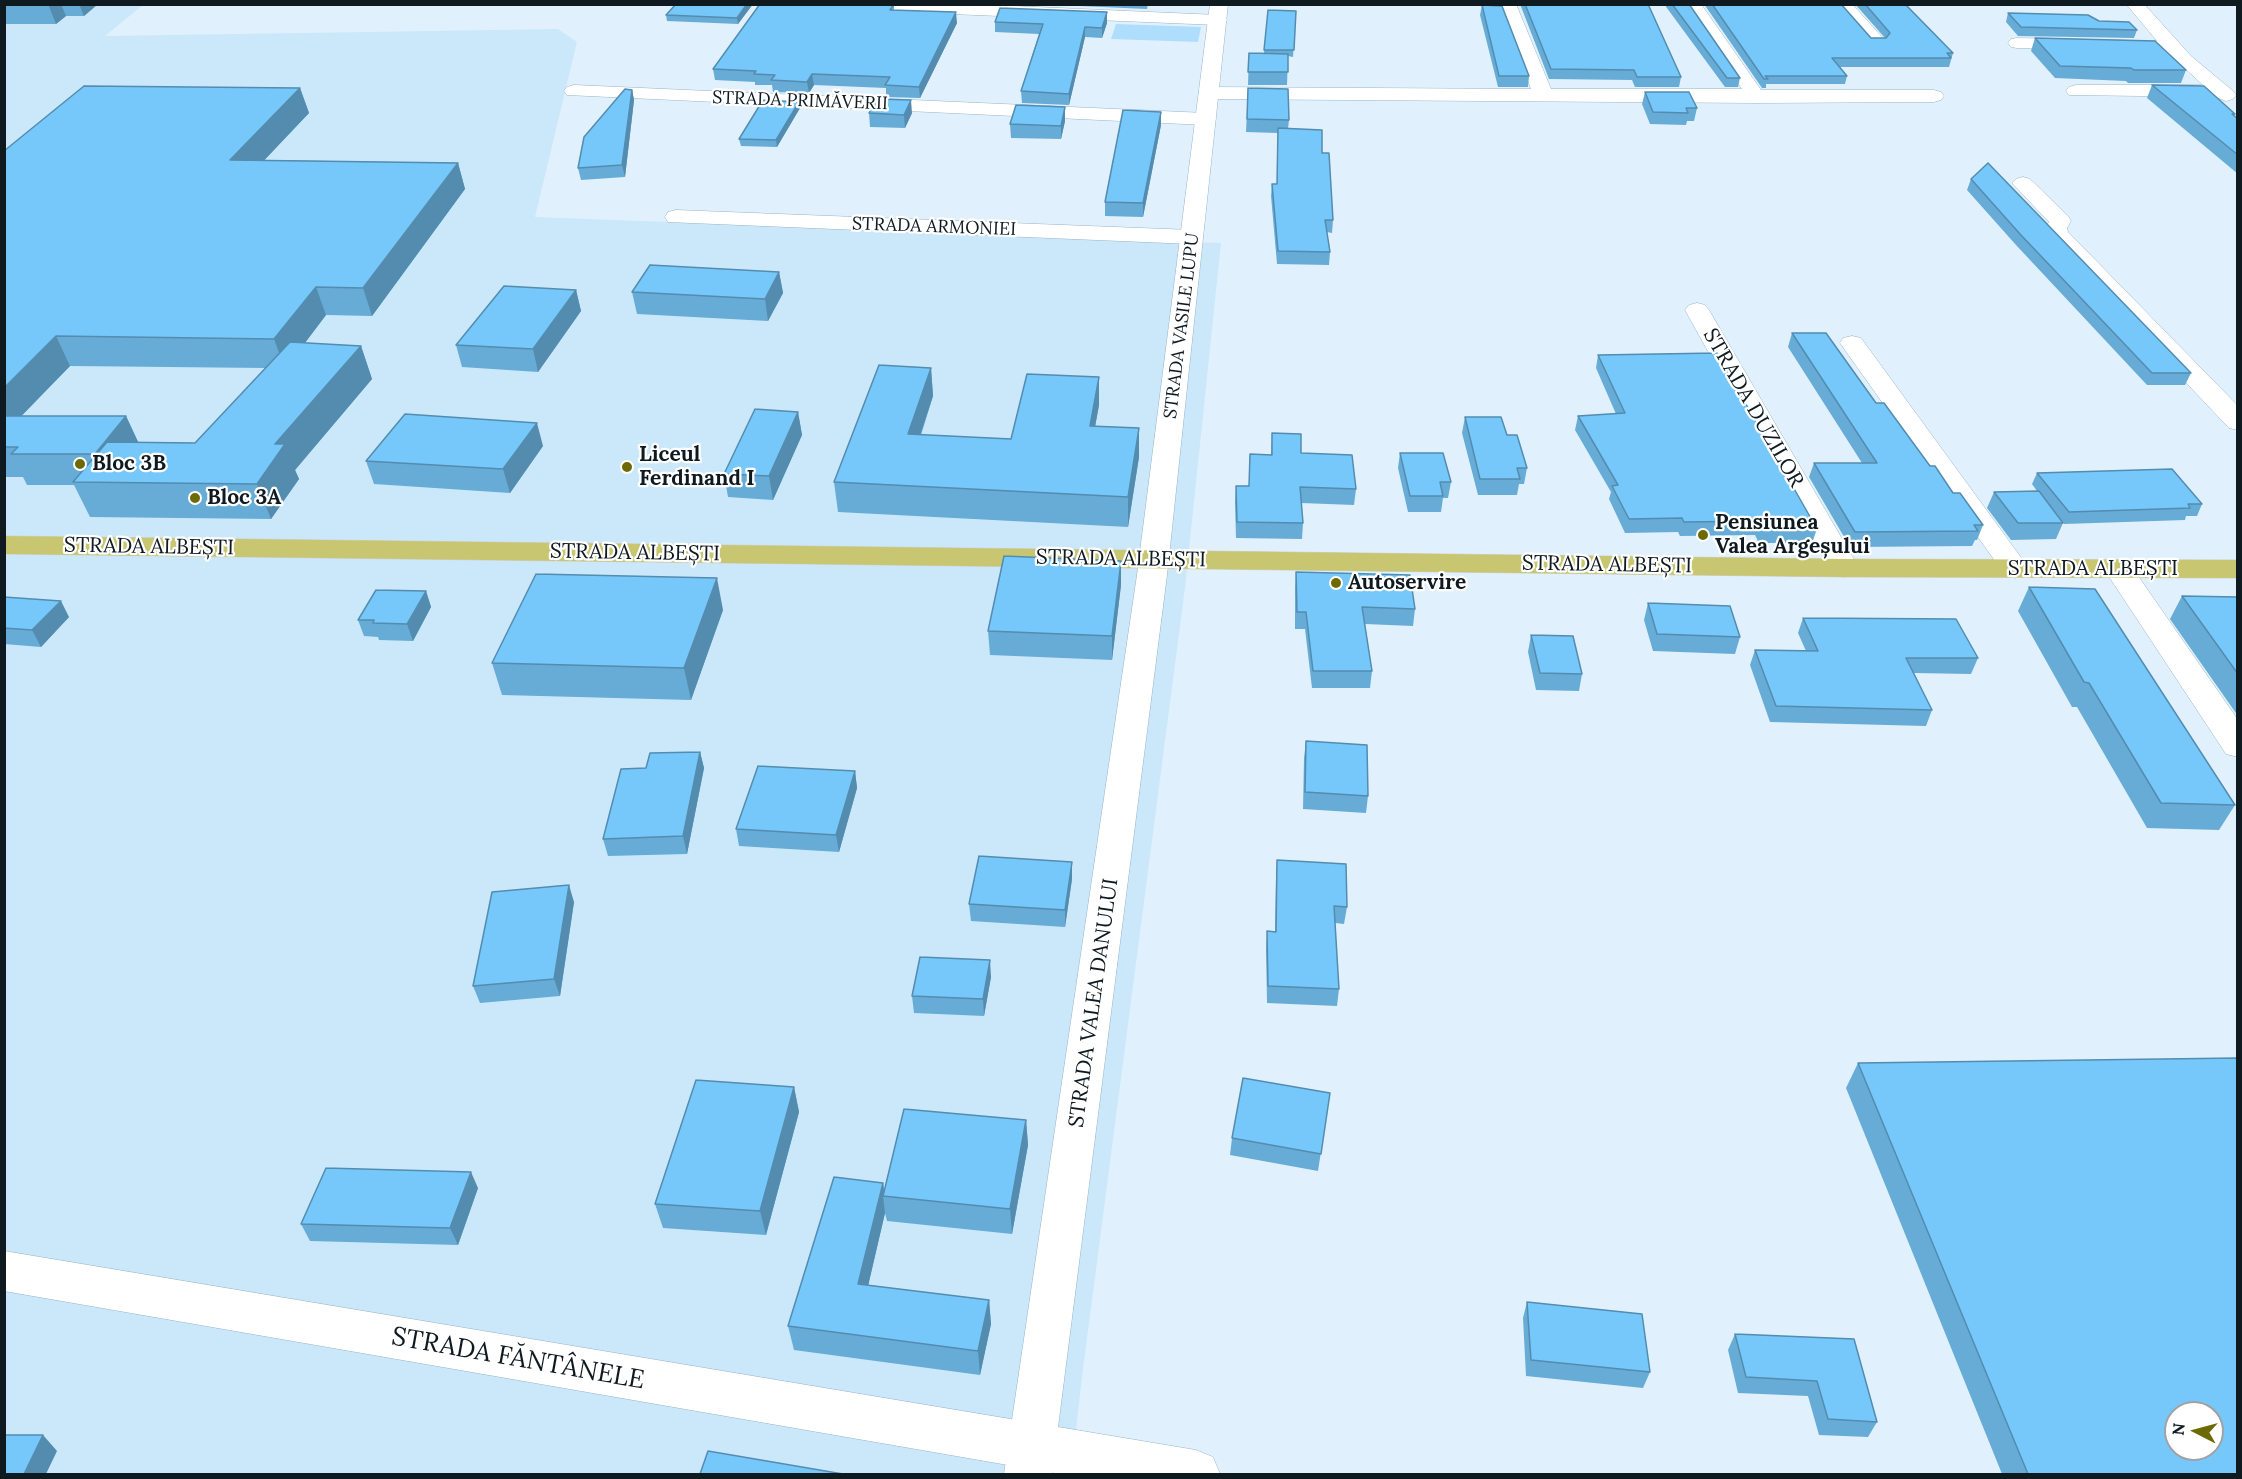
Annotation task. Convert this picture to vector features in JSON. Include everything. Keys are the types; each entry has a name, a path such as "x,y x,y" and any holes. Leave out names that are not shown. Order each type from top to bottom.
{"main road":[{"name":"STRADA ALBEȘTI","path":"4,545 1844,568 2238,569"}],"street":[{"path":"830,4 1218,12"},
{"path":"1507,4 1544,96"},
{"path":"1692,4 1757,97"},
{"path":"1842,4 1876,41"},
{"path":"2134,4 2171,47 2238,103"},
{"name":"STRADA VASILE LUPU","path":"1154,559 1218,12"},
{"path":"2017,43 2171,47"},
{"name":"STRADA PRIMĂVERII","path":"574,91 1206,119"},
{"path":"2076,91 2221,91"},
{"path":"1209,93 1934,96"},
{"path":"2023,183 2060,221 2056,228 2058,234 2238,422"},
{"name":"STRADA ARMONIEI","path":"676,217 1192,237"},
{"name":"STRADA DUZILOR","path":"1697,310 1844,568"},
{"path":"1852,343 2015,569"},
{"name":"STRADA VALEA DANULUI","path":"1030,1460 1154,559"},
{"path":"2119,569 2238,746"},
{"name":"STRADA FĂNTÂNELE","path":"4,1271 1030,1460"},
{"path":"1030,1460 1196,1474"}],"shaded area":[{"path":"5,5 143,5 105,36 558,29 577,42 535,217 1221,243 1185,588 1071,1474 5,1474"},
{"path":"1116,24 1201,27 1198,42 1111,39"}],"building":[{"path":"676,4 747,4 737,18 666,15"},
{"path":"760,4 894,4 890,10 956,12 919,87 885,85 890,77 812,74 807,82 771,80 775,75 754,74 756,71 713,69"},
{"path":"1525,4 1648,4 1681,77 1637,77 1634,70 1551,69"},
{"path":"1672,4 1689,4 1740,78 1727,78"},
{"path":"1712,4 1841,4 1871,38 1886,38 1890,33 1865,4 1905,4 1953,53 1947,53 1951,58 1832,58 1847,76 1765,76 1768,79 1764,79"},
{"path":"1482,5 1502,6 1529,76 1499,76"},
{"path":"1000,8 1107,12 1102,28 1085,27 1069,94 1021,91 1043,24 995,22"},
{"path":"1268,10 1296,11 1294,50 1264,50"},
{"path":"2008,13 2088,15 2099,21 2129,22 2137,30 2021,27"},
{"path":"2035,38 2155,41 2186,70 2060,66"},
{"path":"1249,53 1288,54 1288,72 1248,72"},
{"path":"2152,85 2204,86 2238,119 2238,155"},
{"path":"84,86 300,88 230,160 458,163 363,288 316,287 274,339 56,336 4,388 4,151"},
{"path":"1248,88 1288,89 1289,120 1247,119"},
{"path":"625,89 632,90 622,165 578,168 584,137"},
{"path":"1645,92 1689,92 1697,108 1686,108 1688,113 1653,112"},
{"path":"877,99 911,100 904,115 869,113"},
{"path":"763,100 799,102 776,140 739,139"},
{"path":"1016,105 1065,107 1061,126 1010,124"},
{"path":"1123,110 1161,112 1143,203 1105,202"},
{"path":"1278,128 1322,130 1322,153 1329,153 1333,220 1325,220 1330,252 1278,251 1272,184 1277,184"},
{"path":"1988,163 2191,373 2152,373 1971,179"},
{"path":"650,265 779,272 765,299 632,292"},
{"path":"504,286 576,290 533,349 456,345"},
{"path":"1792,333 1826,333 1876,403 1884,403 1930,466 1935,466 1953,493 1960,493 1983,525 1974,525 1978,531 1855,532 1814,463 1877,463"},
{"path":"290,342 361,346 275,444 285,444 257,484 73,482 107,442 195,443"},
{"path":"1717,353 1817,529 1764,529 1760,521 1684,522 1682,518 1629,519 1612,486 1618,485 1578,416 1625,413 1598,355"},
{"path":"879,365 931,368 908,434 1011,439 1027,374 1099,377 1090,426 1139,428 1128,497 834,482"},
{"path":"755,409 798,412 769,476 724,474"},
{"path":"405,414 537,423 503,469 366,461"},
{"path":"4,416 126,416 95,454 11,454 18,447 4,447"},
{"path":"1465,417 1501,417 1507,435 1517,435 1527,468 1517,468 1520,479 1480,479"},
{"path":"1272,433 1301,434 1301,453 1352,455 1356,489 1300,487 1303,523 1237,522 1236,486 1249,486 1250,454 1272,455"},
{"path":"1400,453 1443,453 1451,482 1440,482 1443,496 1410,496"},
{"path":"2172,469 2202,504 2188,504 2190,508 2069,512 2037,473"},
{"path":"2039,491 2063,523 2018,523 1994,492"},
{"path":"1004,556 1121,561 1112,636 988,631"},
{"path":"1296,572 1410,575 1415,609 1362,607 1372,671 1313,671 1306,612 1297,612"},
{"path":"536,574 717,578 684,668 492,663"},
{"path":"2029,587 2095,589 2235,805 2161,803 2089,683 2084,682"},
{"path":"376,590 426,591 407,624 358,620"},
{"path":"2182,596 2238,597 2238,674"},
{"path":"4,597 61,601 32,630 4,628"},
{"path":"1648,603 1730,606 1740,637 1657,634"},
{"path":"1803,618 1956,619 1978,658 1906,658 1932,710 1776,706 1755,650 1818,651"},
{"path":"1531,635 1573,636 1582,674 1540,673"},
{"path":"1306,741 1367,745 1368,796 1305,792"},
{"path":"700,752 683,836 603,839 621,769 646,768 650,753"},
{"path":"758,766 855,771 836,835 736,829"},
{"path":"979,856 1072,862 1065,910 969,904"},
{"path":"1277,860 1346,864 1347,907 1334,906 1339,989 1268,986 1267,931 1276,932"},
{"path":"569,885 554,979 473,986 492,892"},
{"path":"920,957 990,960 983,999 912,996"},
{"path":"2238,1058 2238,1474 2028,1474 1858,1063"},
{"path":"1243,1078 1330,1093 1321,1154 1232,1138"},
{"path":"696,1080 794,1087 760,1211 655,1204"},
{"path":"904,1109 1026,1120 1010,1209 883,1196"},
{"path":"326,1168 471,1172 450,1228 301,1224"},
{"path":"834,1177 883,1183 858,1284 989,1300 978,1351 788,1326"},
{"path":"1527,1302 1642,1314 1650,1372 1531,1360"},
{"path":"1735,1334 1854,1339 1877,1422 1828,1419 1817,1381 1746,1377"},
{"path":"4,1435 43,1435 24,1474 4,1474"},
{"path":"708,1451 843,1474 700,1474"}],"place":[{"name":"Bloc 3B","path":"80,464"},
{"name":"Liceul Ferdinand I","path":"627,467"},
{"name":"Bloc 3A","path":"195,498"},
{"name":"Pensiunea Valea Argeșului","path":"1703,535"},
{"name":"Autoservire","path":"1336,583"}]}
